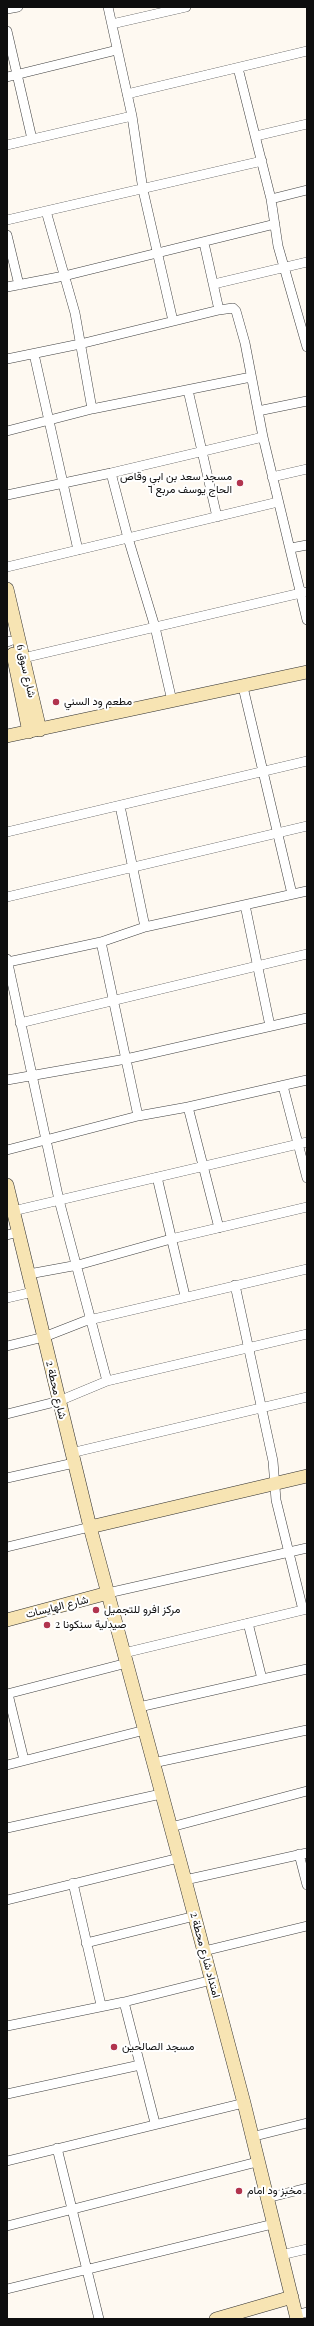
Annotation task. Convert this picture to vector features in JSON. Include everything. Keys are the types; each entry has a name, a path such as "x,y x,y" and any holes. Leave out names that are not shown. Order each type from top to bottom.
{"street":[{"path":"7,10 18,7"},
{"path":"108,7 132,116 144,190 173,321"},
{"path":"112,24 186,7"},
{"path":"7,31 32,139"},
{"path":"7,77 117,50"},
{"path":"127,94 307,51"},
{"path":"238,68 272,199 275,224 285,268 305,335 307,347"},
{"path":"7,145 132,116"},
{"path":"256,136 307,124"},
{"path":"7,220 262,162"},
{"path":"272,199 307,190"},
{"path":"46,211 75,313 92,409"},
{"path":"7,287 64,276 204,243 275,224"},
{"path":"7,235 19,285"},
{"path":"204,243 219,310"},
{"path":"214,284 307,262"},
{"path":"7,359 80,344 219,310 233,308 236,311 278,502 304,592 307,620"},
{"path":"34,354 78,550"},
{"path":"7,431 92,409 251,377"},
{"path":"188,390 217,517"},
{"path":"258,411 307,401"},
{"path":"7,495 63,482 112,473 202,450 263,437"},
{"path":"272,477 307,469"},
{"path":"112,473 128,538 155,627 172,701"},
{"path":"7,567 278,502"},
{"path":"291,548 307,545"},
{"name":"شارع سوق 6","path":"7,589 22,658 34,731"},
{"path":"22,658 304,592"},
{"name":"شارع سوق 6","path":"7,627 9,641 34,731"},
{"path":"7,736 243,687 307,672"},
{"path":"243,687 276,834 292,894"},
{"path":"7,832 307,761"},
{"path":"120,806 134,866 145,928"},
{"path":"7,896 307,826"},
{"path":"107,1381 90,1321 78,1265 59,1200 7,961 101,942 145,928 307,890"},
{"path":"245,905 270,1026"},
{"path":"101,942 138,1116"},
{"path":"20,1023 114,999 307,954"},
{"path":"7,1080 126,1059 307,1018"},
{"path":"7,1150 138,1116 188,1107 307,1080"},
{"path":"283,1086 302,1143 307,1178"},
{"path":"188,1107 202,1167 219,1228"},
{"path":"13,1211 302,1143"},
{"path":"157,1177 185,1296"},
{"name":"شارع محطة 2","path":"7,1185 13,1211 13,1234 33,1292 90,1528 108,1593"},
{"path":"28,1274 78,1265 171,1239 307,1207"},
{"path":"7,1346 44,1337 90,1321 185,1296 307,1268"},
{"path":"24,1760 8,1694 248,1623 305,1610 288,1552 274,1484 273,1461 263,1408 235,1285"},
{"path":"7,1298 33,1292"},
{"path":"7,1414 59,1401 107,1381 307,1334"},
{"path":"7,1478 73,1458 307,1397"},
{"path":"7,1548 307,1476"},
{"path":"108,1593 307,1548"},
{"name":"شارع الهايسات","path":"7,1620 108,1593"},
{"name":"امتداد شارع محطة 2","path":"108,1593 212,1980 244,2103 257,2162 297,2310"},
{"path":"248,1623 262,1679"},
{"path":"139,1707 307,1669"},
{"path":"7,1765 145,1730"},
{"path":"153,1763 307,1730"},
{"path":"171,1828 307,1791"},
{"path":"7,1828 161,1794"},
{"path":"185,1880 303,1854 307,1886"},
{"path":"7,1900 179,1858"},
{"path":"73,1883 101,2005"},
{"path":"86,1943 195,1916"},
{"path":"204,1951 307,1926"},
{"path":"7,2026 101,2005 124,2002 212,1980"},
{"path":"124,2002 155,2123"},
{"path":"7,2094 140,2065"},
{"path":"7,2161 155,2123 244,2103"},
{"path":"251,2137 307,2123"},
{"path":"57,2148 99,2319"},
{"path":"7,2226 257,2162"},
{"path":"267,2198 307,2188"},
{"path":"7,2289 273,2224"},
{"path":"282,2255 307,2249"},
{"path":"216,2319 297,2310"},
{"path":"247,2319 297,2310"}],"place":[{"name":"مسجد سعد بن ابي وقاص الحاج يوسف مربع ٦","path":"240,483"},
{"name":"مطعم ود السني","path":"56,702"},
{"name":"مركز افرو للتجميل","path":"96,1610"},
{"name":"صيدلية سنكونا 2","path":"47,1625"},
{"name":"مسجد الصالحين","path":"114,2047"},
{"name":"مخبز ود امام","path":"239,2191"}]}
